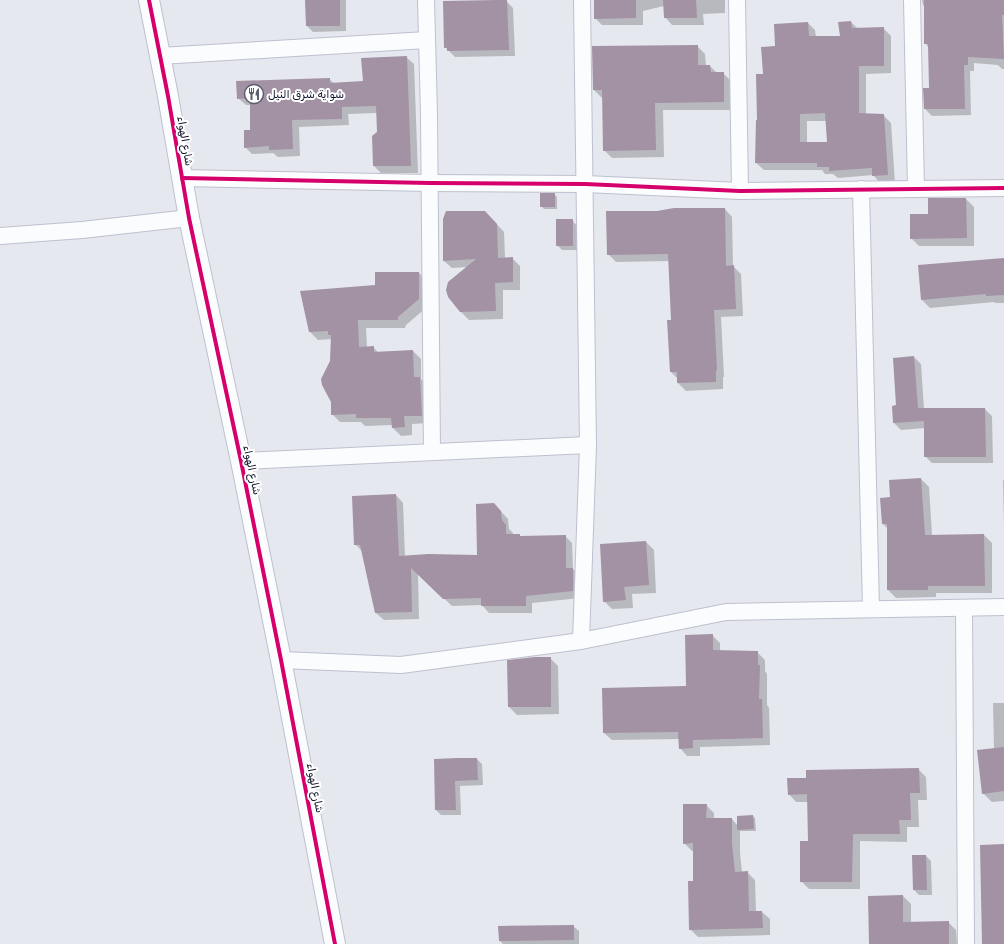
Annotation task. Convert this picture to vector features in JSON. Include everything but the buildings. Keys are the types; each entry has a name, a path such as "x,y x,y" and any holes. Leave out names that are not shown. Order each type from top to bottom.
{"street":[{"name":"شارع الهواء","path":"149,0 189,218 241,461 281,660 335,944"},
{"path":"426,0 430,183 432,452"},
{"path":"581,641 588,445 582,0"},
{"path":"737,0 740,191"},
{"path":"912,0 916,189"},
{"path":"160,56 428,40"},
{"path":"182,178 430,183 585,184 740,191 1004,188"},
{"path":"861,190 871,610"},
{"path":"0,236 189,218"},
{"path":"241,461 588,445"},
{"path":"281,660 400,665 581,641 726,612 1004,607"},
{"path":"964,608 966,944"}],"cycle path":[{"path":"149,0 168,96 189,218 241,461 281,660 335,944"},
{"path":"182,178 430,183 585,184 740,191 1004,188"}],"place":[{"name":"شواية شرق النيل","path":"254,94"}]}
